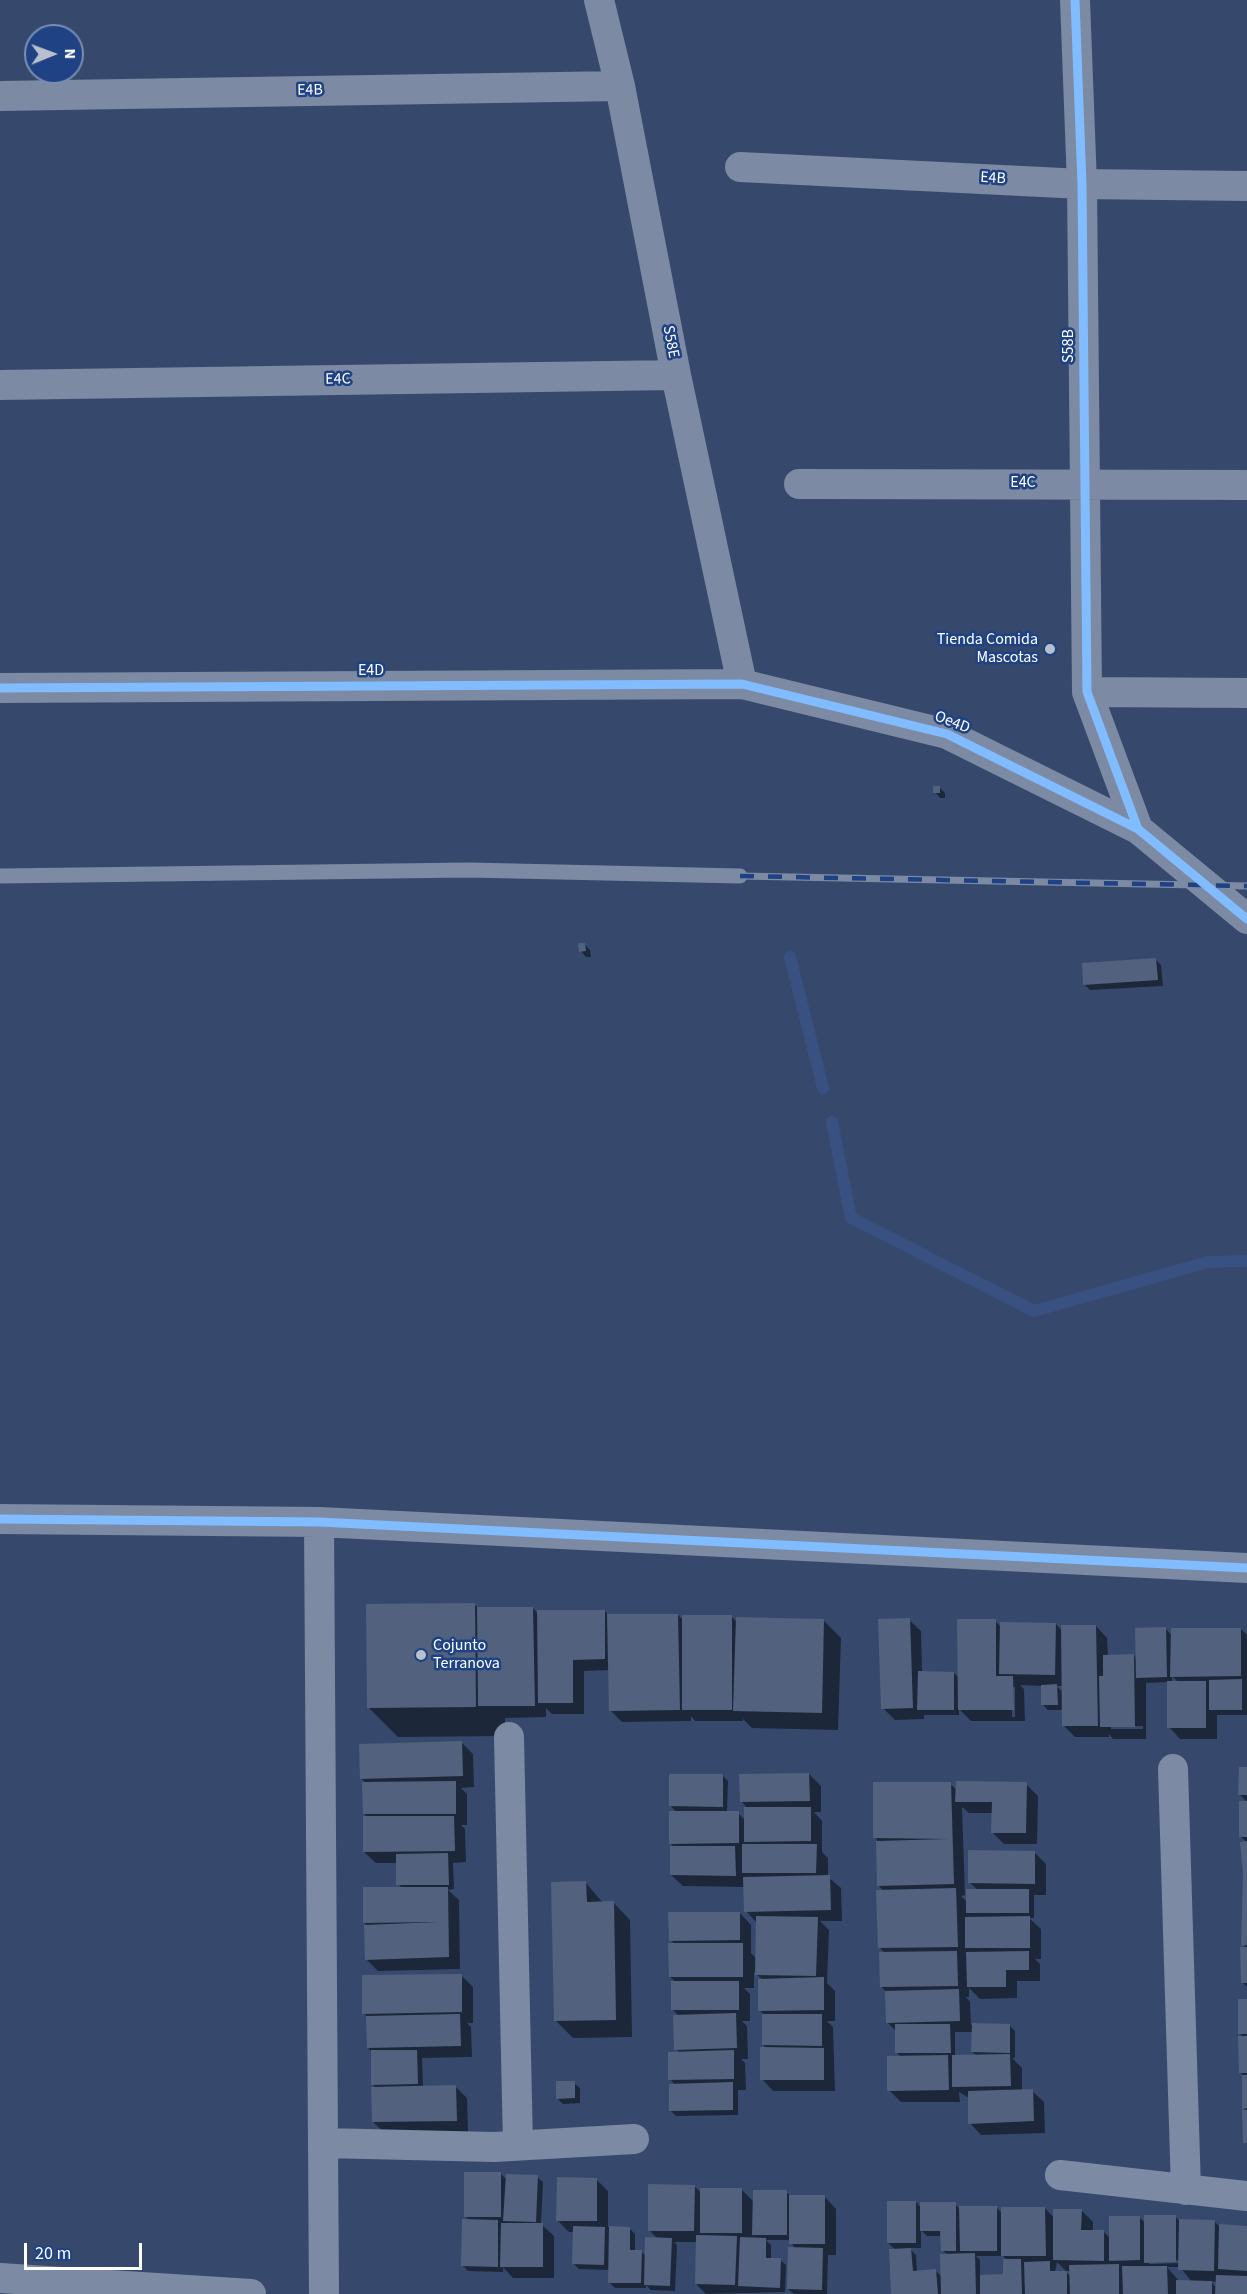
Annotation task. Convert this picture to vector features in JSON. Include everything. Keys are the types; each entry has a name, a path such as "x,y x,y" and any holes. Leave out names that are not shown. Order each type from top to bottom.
{"street":[{"name":"S58E","path":"599,0 620,86 676,375 742,684"},
{"name":"S58B","path":"1075,0 1082,183 1087,692 1138,829"},
{"name":"E4B","path":"0,96 620,86"},
{"name":"E4B","path":"740,167 1082,183 1247,186"},
{"name":"E4C","path":"0,385 676,375"},
{"name":"E4C","path":"800,484 1247,485"},
{"name":"E4D","path":"0,688 742,684"},
{"name":"Oe4D","path":"742,684 947,734 1138,829 1247,919"},
{"path":"1087,692 1247,693"},
{"path":"0,1520 319,1522 1247,1568"},
{"path":"319,1522 324,2294"},
{"path":"509,1737 518,2145"},
{"path":"1173,1768 1186,2190"},
{"path":"324,2143 518,2145 634,2139"},
{"path":"1060,2175 1247,2196"},
{"path":"0,2278 145,2291 250,2294"}],"lane":[{"path":"0,876 469,870 740,876"}],"building":[{"path":"933,786 940,786 940,793 933,793"},
{"path":"578,943 585,943 586,951 579,952"},
{"path":"1156,958 1158,980 1083,985 1082,963"},
{"name":"Cojunto Terranova","path":"475,1603 476,1707 367,1708 366,1604"},
{"path":"477,1607 533,1607 535,1706 478,1706"},
{"path":"537,1610 605,1610 605,1659 573,1660 573,1703 538,1703"},
{"path":"607,1614 678,1614 680,1710 609,1711"},
{"path":"682,1615 732,1615 732,1710 682,1710"},
{"path":"736,1617 824,1619 822,1713 733,1711"},
{"path":"910,1618 913,1708 881,1709 878,1619"},
{"path":"957,1619 996,1619 996,1676 1013,1676 1014,1710 958,1710"},
{"path":"1000,1622 1056,1623 1055,1675 999,1674"},
{"path":"1061,1625 1096,1625 1098,1726 1062,1726"},
{"path":"1166,1627 1167,1677 1136,1678 1135,1628"},
{"path":"1171,1628 1241,1628 1241,1676 1170,1677"},
{"path":"1134,1654 1135,1727 1100,1727 1099,1676 1103,1676 1103,1655"},
{"path":"918,1671 954,1672 954,1710 917,1710"},
{"path":"1242,1679 1242,1710 1209,1710 1209,1680"},
{"path":"1167,1681 1206,1681 1206,1728 1167,1728"},
{"path":"1057,1684 1058,1705 1041,1705 1041,1685"},
{"path":"462,1741 463,1776 360,1779 359,1744"},
{"path":"1239,1767 1247,1767 1247,1795 1238,1795"},
{"path":"809,1773 810,1801 740,1802 739,1774"},
{"path":"669,1774 723,1774 723,1807 669,1806"},
{"path":"456,1781 456,1814 363,1814 362,1782"},
{"path":"956,1781 1027,1782 1026,1833 991,1833 992,1802 955,1802"},
{"path":"873,1782 951,1782 954,1884 877,1886 876,1841 948,1839 873,1838"},
{"path":"1239,1801 1247,1801 1247,1837 1239,1837"},
{"path":"744,1807 811,1807 811,1841 744,1842"},
{"path":"669,1811 739,1811 739,1843 669,1844"},
{"path":"363,1816 454,1816 455,1851 363,1852"},
{"path":"1247,1841 1247,1945 1241,1946 1243,1874 1240,1842"},
{"path":"742,1844 817,1844 816,1873 742,1873"},
{"path":"670,1846 735,1846 736,1876 670,1875"},
{"path":"968,1850 1035,1851 1035,1884 968,1883"},
{"path":"448,1853 449,1885 396,1885 396,1854"},
{"path":"830,1875 831,1910 744,1912 743,1877"},
{"path":"586,1881 587,1902 614,1901 616,2020 554,2021 551,1882"},
{"path":"363,1887 448,1887 449,1957 365,1960 364,1925 439,1922 363,1923"},
{"path":"956,1888 958,1947 878,1948 876,1890"},
{"path":"966,1889 1029,1889 1029,1913 966,1913"},
{"path":"668,1912 740,1912 740,1940 669,1941"},
{"path":"756,1916 818,1917 816,1976 755,1975"},
{"path":"1030,1916 1030,1948 965,1948 965,1917"},
{"path":"668,1943 743,1943 743,1977 669,1977"},
{"path":"1240,1947 1247,1947 1247,1983 1241,1983"},
{"path":"957,1951 958,1986 880,1987 879,1952"},
{"path":"1029,1951 1029,1970 1006,1970 1006,1987 967,1987 966,1952"},
{"path":"462,1974 462,2012 362,2014 362,1975"},
{"path":"824,1977 824,2010 758,2011 758,1979"},
{"path":"671,1981 739,1981 739,2010 671,2010"},
{"path":"959,1989 960,2021 886,2023 885,1991"},
{"path":"1238,1999 1247,1999 1247,2034 1238,2034"},
{"path":"736,2013 737,2048 674,2050 673,2015"},
{"path":"460,2014 461,2046 367,2048 366,2016"},
{"path":"762,2014 822,2014 822,2046 762,2045"},
{"path":"972,2023 1010,2024 1010,2053 971,2052"},
{"path":"895,2024 950,2024 951,2053 895,2053"},
{"path":"1238,2036 1247,2036 1247,2073 1239,2073"},
{"path":"760,2047 824,2048 824,2080 760,2080"},
{"path":"371,2050 417,2050 418,2084 371,2085"},
{"path":"734,2050 734,2079 668,2080 668,2052"},
{"path":"1010,2054 1011,2086 952,2087 952,2055"},
{"path":"948,2055 949,2090 887,2091 887,2056"},
{"path":"1242,2075 1247,2075 1247,2108 1242,2109"},
{"path":"556,2081 575,2081 575,2098 556,2099"},
{"path":"733,2082 733,2110 669,2111 669,2084"},
{"path":"456,2085 457,2121 372,2122 371,2087"},
{"path":"1033,2089 1034,2121 968,2124 968,2091"},
{"path":"1242,2110 1247,2110 1247,2143 1243,2143"},
{"path":"464,2172 501,2172 501,2217 464,2217"},
{"path":"506,2174 538,2175 536,2222 503,2221"},
{"path":"557,2177 597,2178 597,2221 556,2221"},
{"path":"648,2184 695,2185 694,2231 648,2231"},
{"path":"700,2188 742,2188 742,2233 700,2233"},
{"path":"753,2190 787,2190 787,2235 752,2235"},
{"path":"789,2195 825,2195 825,2244 789,2244"},
{"path":"887,2201 916,2201 916,2243 887,2243"},
{"path":"920,2202 956,2202 956,2251 941,2251 940,2231 920,2231"},
{"path":"959,2206 997,2206 997,2251 960,2251"},
{"path":"1001,2207 1045,2207 1046,2256 1001,2256"},
{"path":"1053,2209 1082,2209 1081,2230 1104,2230 1104,2261 1053,2260"},
{"path":"1144,2215 1176,2215 1176,2262 1144,2263"},
{"path":"1109,2216 1140,2216 1140,2260 1109,2261"},
{"path":"462,2219 498,2220 498,2267 461,2266"},
{"path":"1179,2219 1215,2220 1214,2271 1178,2270"},
{"path":"501,2223 543,2223 543,2267 500,2267"},
{"path":"1219,2224 1247,2226 1247,2271 1218,2269"},
{"path":"573,2226 605,2227 604,2265 572,2264"},
{"path":"609,2226 630,2227 630,2250 642,2250 641,2283 608,2283"},
{"path":"696,2235 737,2236 735,2285 695,2284"},
{"path":"645,2237 672,2238 670,2286 644,2285"},
{"path":"740,2237 766,2238 766,2258 781,2258 780,2288 738,2286"},
{"path":"788,2247 823,2248 822,2290 787,2289"},
{"path":"911,2248 913,2271 936,2269 938,2294 891,2294 889,2249"},
{"path":"975,2253 976,2294 941,2294 940,2254"},
{"path":"1003,2259 1021,2259 1022,2294 980,2294 980,2275 1003,2274"},
{"path":"1050,2261 1050,2271 1067,2271 1067,2294 1025,2294 1024,2262"},
{"path":"1119,2264 1119,2294 1070,2294 1069,2265"},
{"path":"1122,2266 1167,2266 1168,2294 1123,2294"},
{"path":"1216,2275 1247,2276 1247,2294 1215,2294"},
{"path":"1176,2280 1212,2281 1212,2294 1176,2294"}],"waterway":[{"path":"790,957 823,1088"},
{"path":"832,1122 851,1218 1034,1311 1208,1262 1247,1261"}],"railway":[{"path":"740,876 1247,886"}],"cycle path":[{"path":"1075,0 1082,184 1087,692 1138,829 1247,919"},
{"path":"0,688 742,684 947,734 1138,829"},
{"path":"0,1519 319,1522 1247,1568"}],"place":[{"name":"Tienda Comida Mascotas","path":"1050,649"},
{"name":"Cojunto Terranova","path":"421,1655"}]}
